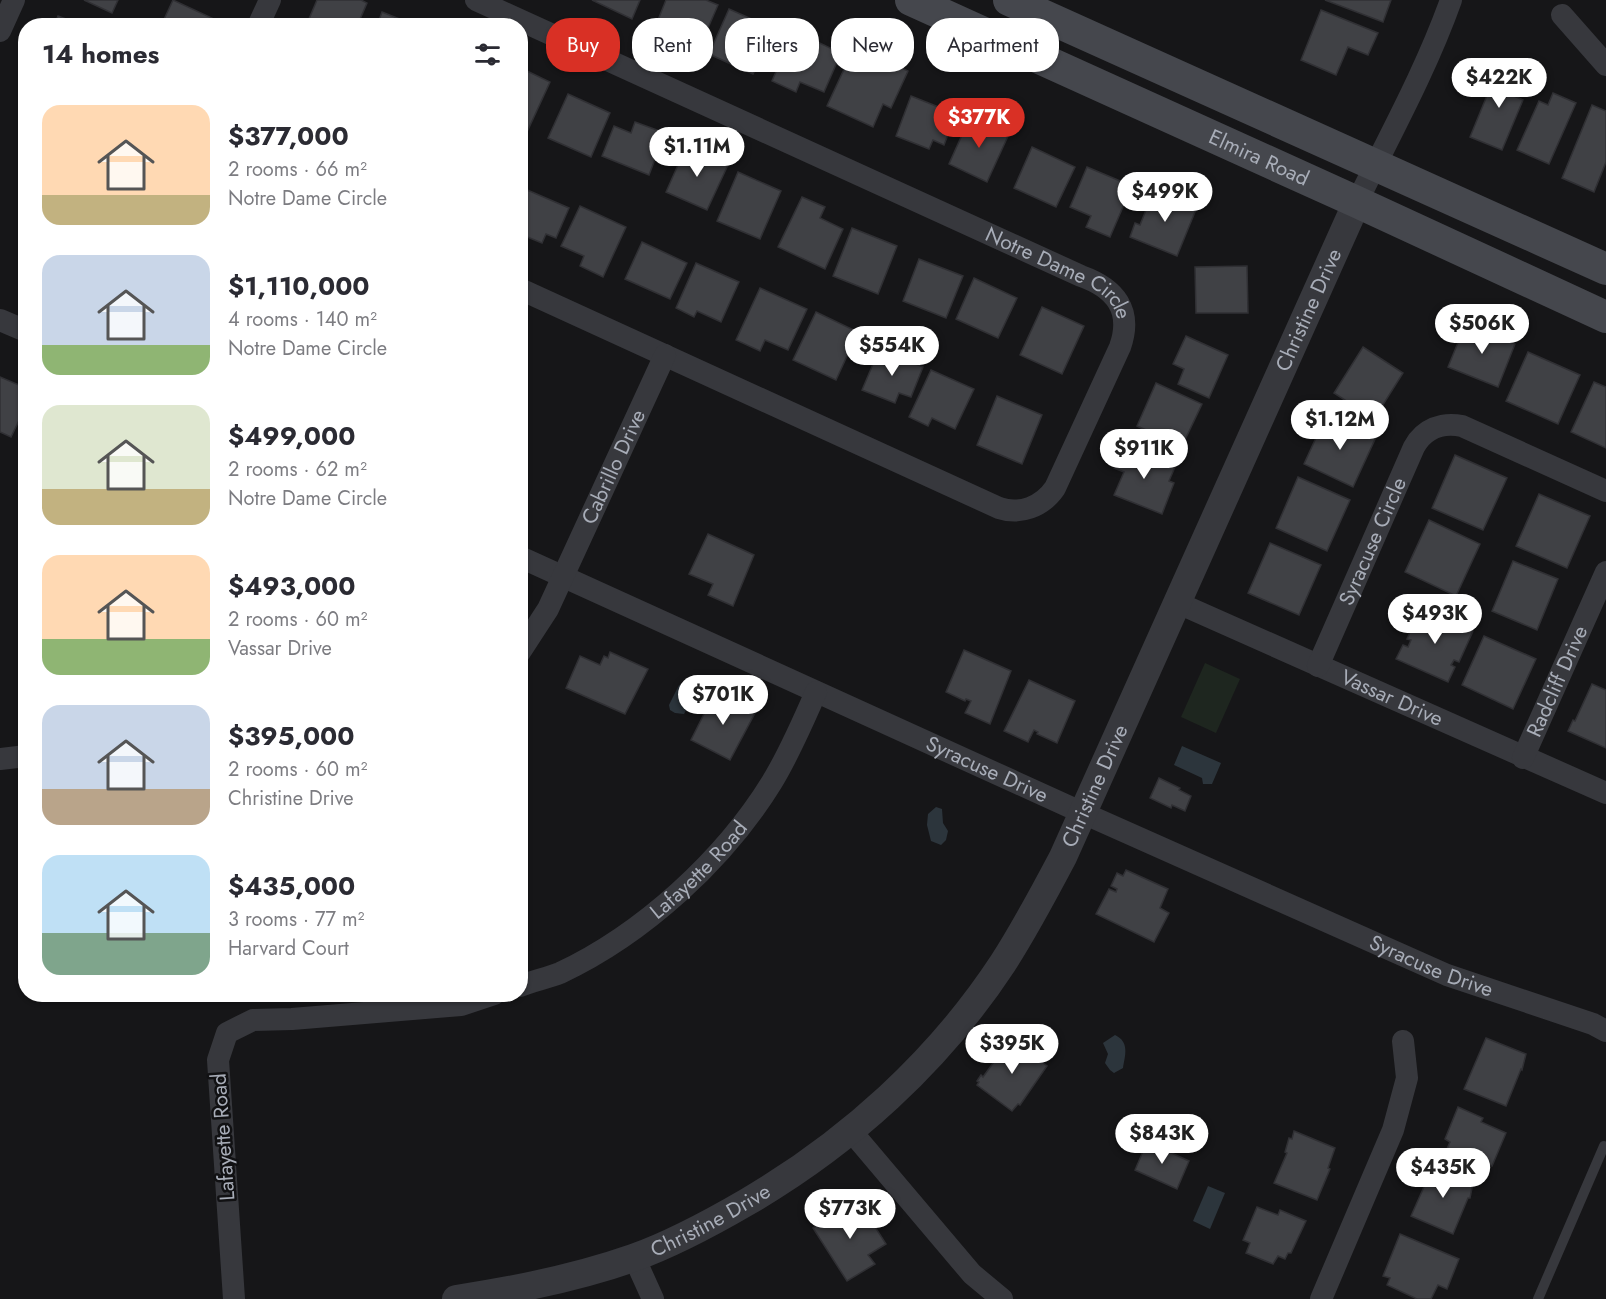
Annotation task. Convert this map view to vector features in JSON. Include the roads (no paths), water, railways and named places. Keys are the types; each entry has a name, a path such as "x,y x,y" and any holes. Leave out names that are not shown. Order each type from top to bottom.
{"main road":[{"name":"Elmira Road","path":"911,0 1606,317"},
{"name":"Elmira Road","path":"1010,0 1604,268"},
{"path":"1124,97 1206,114 1320,166 1347,175 1358,175 1375,165"},
{"path":"1357,202 1365,196 1396,195 1506,242 1565,260 1604,268"}],"street":[{"path":"0,32 14,0"},
{"path":"262,18 270,0"},
{"name":"Notre Dame Circle","path":"476,0 515,18"},
{"name":"Christine Drive","path":"456,1299 504,1292 558,1280 634,1257 714,1221 769,1190 851,1131 890,1097 945,1040 988,984 1040,900 1083,813 1357,202 1426,64 1451,0"},
{"path":"1562,15 1606,65"},
{"name":"Notre Dame Circle","path":"528,24 1095,281 1108,288 1114,295 1123,313 1125,325 1120,347 1055,488 1040,503 1018,511 999,508 528,293"},
{"path":"0,320 18,328"},
{"name":"Cabrillo Drive","path":"528,640 548,609 665,355"},
{"name":"Syracuse Circle","path":"1318,666 1414,447 1425,433 1443,425 1462,426 1606,491"},
{"name":"Syracuse Drive","path":"528,561 1083,813 1447,975 1599,1028"},
{"name":"Radcliff Drive","path":"1523,758 1606,572"},
{"name":"Vassar Drive","path":"1178,603 1606,793"},
{"name":"Lafayette Road","path":"528,983 559,973 619,939 680,893 745,821 772,781 816,692"},
{"path":"0,759 18,757"},
{"name":"Lafayette Road","path":"234,1299 218,1060 227,1033 253,1020 292,1019 461,1005 470,1002"},
{"path":"1321,1299 1393,1130 1407,1078 1403,1041"},
{"path":"851,1131 972,1274 1002,1299"},
{"path":"634,1257 653,1299"}],"lane":[{"path":"1538,1299 1604,1146 1606,1147"}]}
